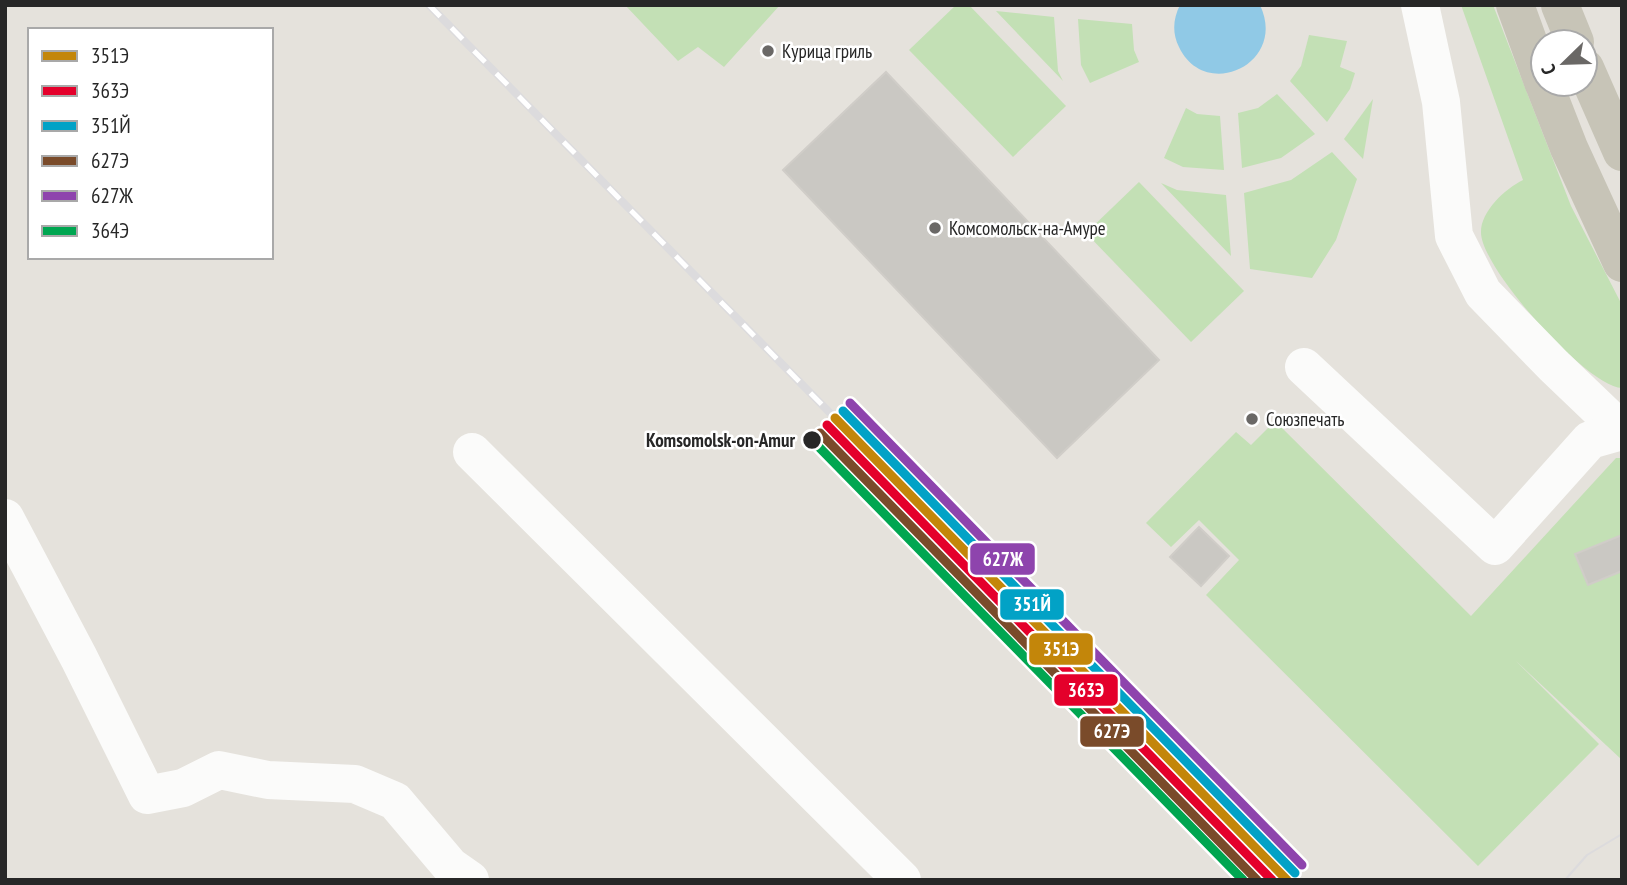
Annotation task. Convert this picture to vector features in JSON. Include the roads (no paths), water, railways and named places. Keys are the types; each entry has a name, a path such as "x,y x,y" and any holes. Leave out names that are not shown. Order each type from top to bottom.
{"main road":[{"path":"1515,5 1529,44"},
{"path":"1560,5 1569,28"},
{"path":"1549,98 1622,264"},
{"path":"1598,98 1622,152"}],"lane":[{"path":"1420,5 1441,102 1454,236 1483,293 1622,431"},
{"path":"1304,367 1495,546 1590,440 1622,431"},
{"path":"472,452 902,880"},
{"path":"5,518 147,795 183,788 219,770 268,780 355,784 395,802 450,866 470,880"}],"water":[{"path":"1180,5 1260,5 1266,26 1263,44 1254,59 1240,69 1223,73 1207,72 1191,63 1179,47 1174,26"}],"tram line":[{"path":"1565,880 1587,855 1622,834"}],"railway":[{"path":"429,5 835,418"}],"place":[{"name":"Курица гриль","path":"768,51"},
{"name":"Комсомольск-на-Амуре","path":"935,228"},
{"name":"Союзпечать","path":"1252,419"},
{"name":"Komsomolsk-on-Amur","path":"812,440"}]}
